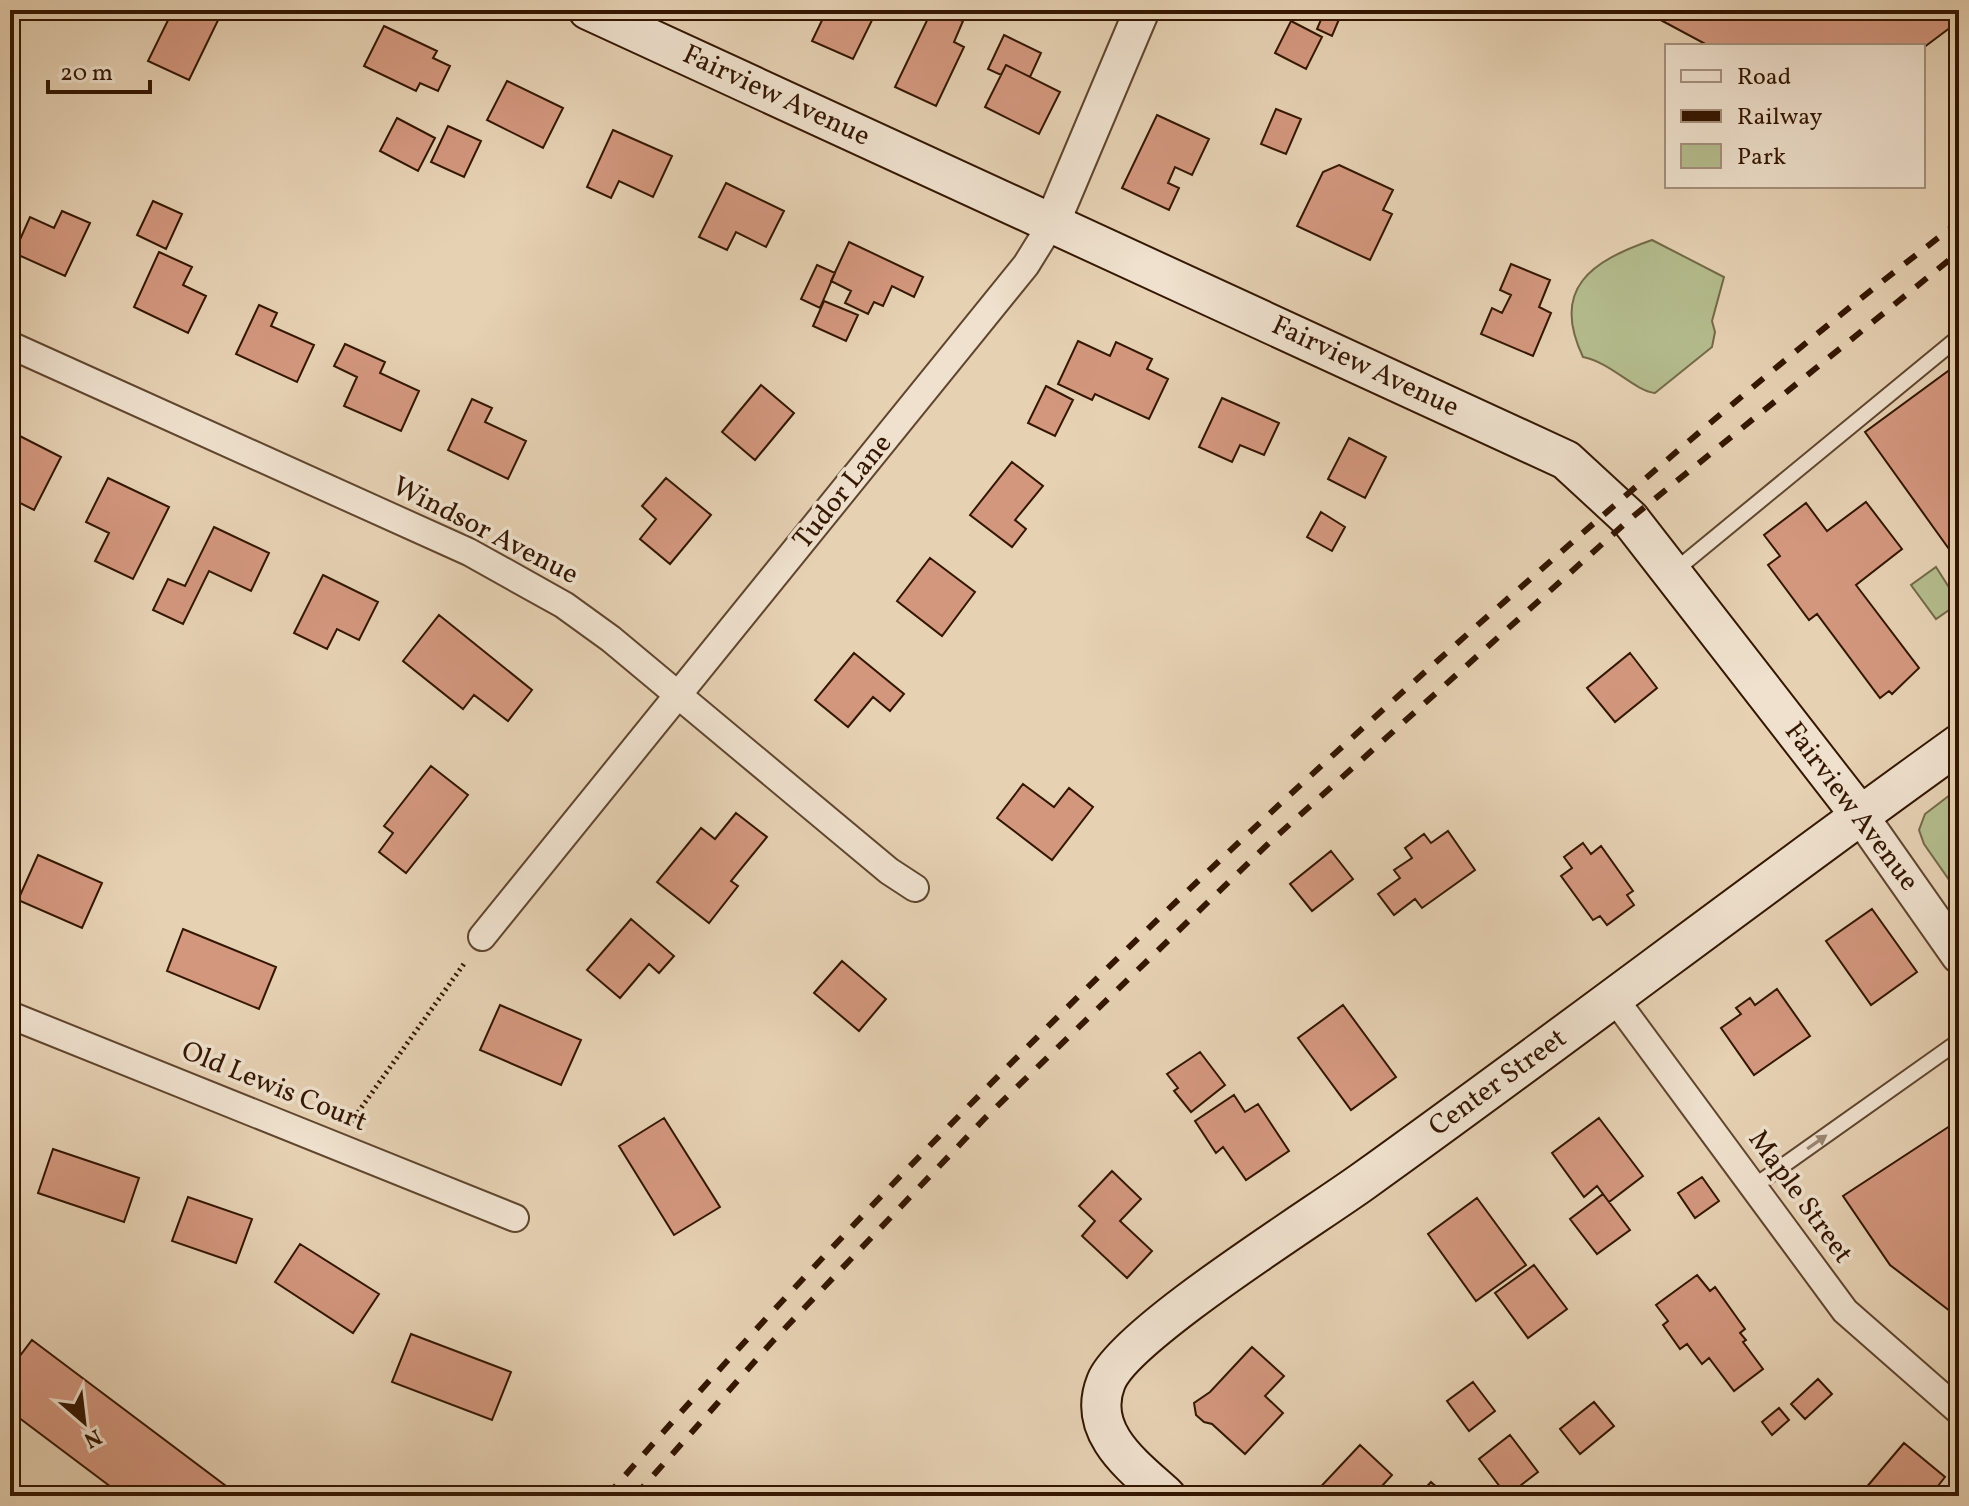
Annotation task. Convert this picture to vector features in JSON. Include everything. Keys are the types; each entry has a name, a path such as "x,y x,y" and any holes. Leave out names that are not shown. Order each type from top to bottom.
{"main road":[{"name":"Fairview Avenue","path":"588,10 1566,460 1616,503 1860,815"},
{"name":"Center Street","path":"1166,1496 1119,1453 1106,1433 1102,1393 1114,1365 1194,1301 1959,744"}],"street":[{"name":"Tudor Lane","path":"482,937 1016,277 1052,223 1142,10"},
{"name":"Windsor Avenue","path":"10,345 480,558 564,605 679,695 889,871 915,888"},
{"name":"Fairview Avenue","path":"1860,815 1959,956"},
{"name":"Maple Street","path":"1614,998 1845,1311 1959,1411"},
{"name":"Old Lewis Court","path":"10,1015 515,1218"}],"lane":[{"path":"1672,573 1959,337"},
{"path":"1753,1187 1959,1041"}],"path":[{"path":"335,1145 482,937"}],"green space":[{"path":"1652,240 1724,277 1712,321 1715,332 1712,347 1655,393 1583,357 1571,313 1583,280 1595,268 1611,257"},
{"path":"1936,567 1959,603 1936,619 1911,585"},
{"path":"1959,788 1959,894 1924,844 1919,830 1925,814"}],"building":[{"path":"173,10 223,10 189,80 148,61"},
{"path":"827,10 877,10 853,59 812,41"},
{"path":"932,10 963,21 954,42 964,47 936,106 895,87"},
{"path":"1325,10 1340,17 1332,36 1317,29"},
{"path":"1642,10 1959,10 1959,21 1925,46 1925,44 1705,44"},
{"path":"1291,21 1322,37 1306,69 1275,53"},
{"path":"384,26 437,51 433,58 450,66 438,91 420,83 416,91 364,66"},
{"path":"1004,35 1041,53 1030,77 1006,65 1001,75 988,69"},
{"path":"1006,65 1060,92 1039,134 985,107"},
{"path":"507,81 563,108 543,148 487,120"},
{"path":"1276,109 1301,119 1286,154 1261,144"},
{"path":"1157,115 1209,139 1192,175 1175,167 1168,183 1179,188 1169,210 1122,188"},
{"path":"397,118 435,138 418,171 380,151"},
{"path":"448,126 481,141 464,177 431,162"},
{"path":"613,130 672,156 653,197 619,181 611,198 587,187"},
{"path":"1339,165 1393,190 1383,210 1392,214 1370,260 1297,226 1323,172"},
{"path":"726,183 784,211 766,247 736,232 727,250 699,237"},
{"path":"153,201 182,214 166,249 137,235"},
{"path":"62,211 90,223 65,276 14,253 30,217 54,228"},
{"path":"849,242 923,277 914,297 892,286 883,306 874,302 868,314 845,303 851,291 831,281"},
{"path":"159,252 192,267 183,285 206,296 188,333 134,307"},
{"path":"1511,264 1550,280 1539,307 1551,313 1533,356 1481,334 1492,308 1502,313 1511,295 1500,290"},
{"path":"817,265 835,273 820,308 801,299"},
{"path":"824,301 858,315 846,341 813,326"},
{"path":"259,305 277,313 271,326 314,345 297,382 236,354"},
{"path":"1078,341 1110,356 1116,342 1152,359 1147,369 1168,379 1149,419 1095,394 1092,400 1058,384"},
{"path":"345,344 385,362 380,373 419,391 401,431 344,406 357,377 334,366"},
{"path":"1959,363 1959,563 1865,432"},
{"path":"761,385 794,413 755,460 722,432"},
{"path":"1046,386 1073,400 1055,436 1028,423"},
{"path":"1222,398 1279,423 1264,455 1240,445 1232,462 1199,447"},
{"path":"472,399 492,408 485,422 526,441 508,479 448,450"},
{"path":"10,431 61,457 34,510 10,498"},
{"path":"1349,438 1386,457 1365,498 1328,479"},
{"path":"1012,462 1043,486 1015,520 1026,529 1012,547 970,515"},
{"path":"108,478 169,507 133,579 95,561 109,533 86,522"},
{"path":"666,478 711,515 670,564 640,539 656,519 642,506"},
{"path":"1866,502 1902,549 1856,585 1919,668 1892,694 1889,691 1880,698 1817,614 1809,620 1768,565 1780,556 1764,535 1806,503 1827,531"},
{"path":"1321,512 1345,527 1332,551 1307,537"},
{"path":"214,527 269,553 251,591 209,571 183,624 153,610 168,579 185,586"},
{"path":"930,558 975,592 942,636 897,601"},
{"path":"323,575 378,602 359,640 337,629 327,649 294,633"},
{"path":"439,615 532,690 508,721 474,695 463,709 403,661"},
{"path":"854,653 904,694 890,711 873,697 848,727 815,700"},
{"path":"1630,653 1657,688 1615,722 1587,688"},
{"path":"431,766 468,795 406,873 379,852 393,833 384,826"},
{"path":"1023,784 1054,807 1069,788 1093,807 1052,860 997,818"},
{"path":"736,813 767,837 731,881 738,886 709,923 657,882 701,828 715,839"},
{"path":"1448,831 1475,870 1422,908 1415,899 1394,915 1378,894 1400,878 1394,870 1412,858 1405,848 1424,834 1431,843"},
{"path":"1583,843 1591,854 1601,846 1633,891 1627,895 1634,905 1607,925 1600,916 1593,920 1561,876 1572,868 1564,857"},
{"path":"1331,851 1353,879 1312,911 1290,884"},
{"path":"38,855 102,883 82,928 18,900"},
{"path":"1872,909 1917,972 1871,1005 1826,941"},
{"path":"631,919 674,956 659,973 649,964 620,998 587,970"},
{"path":"183,929 276,967 259,1009 167,971"},
{"path":"842,961 886,999 859,1031 814,993"},
{"path":"1777,989 1810,1036 1754,1075 1721,1028 1741,1014 1736,1008 1750,998 1755,1005"},
{"path":"500,1005 581,1040 561,1085 480,1050"},
{"path":"1343,1005 1396,1077 1351,1110 1298,1038"},
{"path":"1200,1052 1225,1085 1191,1112 1174,1091 1178,1088 1167,1074"},
{"path":"1234,1095 1245,1112 1258,1104 1289,1151 1246,1180 1223,1147 1216,1153 1195,1121"},
{"path":"664,1118 720,1207 674,1235 619,1146"},
{"path":"1599,1118 1643,1176 1609,1202 1597,1186 1584,1197 1552,1153"},
{"path":"1959,1120 1959,1318 1890,1265 1843,1196"},
{"path":"53,1149 139,1178 124,1222 38,1193"},
{"path":"1112,1171 1141,1199 1120,1221 1152,1251 1127,1278 1082,1236 1095,1221 1079,1206"},
{"path":"1702,1177 1719,1201 1695,1218 1678,1193"},
{"path":"1603,1194 1630,1230 1597,1254 1570,1219"},
{"path":"188,1197 252,1219 236,1263 172,1241"},
{"path":"1477,1198 1526,1265 1476,1301 1428,1234"},
{"path":"300,1244 379,1294 353,1333 275,1282"},
{"path":"1534,1265 1567,1309 1528,1338 1495,1293"},
{"path":"1697,1275 1710,1291 1715,1287 1745,1329 1740,1333 1746,1340 1743,1342 1763,1369 1734,1391 1709,1358 1702,1364 1687,1344 1680,1349 1663,1325 1668,1321 1656,1305"},
{"path":"411,1334 511,1372 492,1420 392,1382"},
{"path":"32,1340 230,1489 225,1496 123,1496 10,1411 10,1369"},
{"path":"1252,1347 1284,1376 1265,1396 1283,1413 1245,1454 1212,1424 1196,1415 1194,1403 1210,1392"},
{"path":"1818,1379 1832,1394 1805,1419 1791,1404"},
{"path":"1473,1382 1495,1411 1469,1431 1447,1401"},
{"path":"1594,1402 1614,1426 1580,1454 1560,1429"},
{"path":"1779,1408 1789,1420 1772,1435 1762,1422"},
{"path":"1510,1435 1538,1472 1507,1496 1479,1459"},
{"path":"1904,1443 1945,1477 1930,1496 1873,1496 1865,1489"},
{"path":"1360,1445 1392,1475 1373,1496 1312,1496"},
{"path":"1431,1482 1447,1496 1418,1496"}],"railway":[{"path":"607,1496 715,1374 937,1138 1286,798 1633,489 1794,353 1959,222"},
{"path":"635,1496 772,1342 986,1117 1270,842 1630,519 1959,252"}]}
